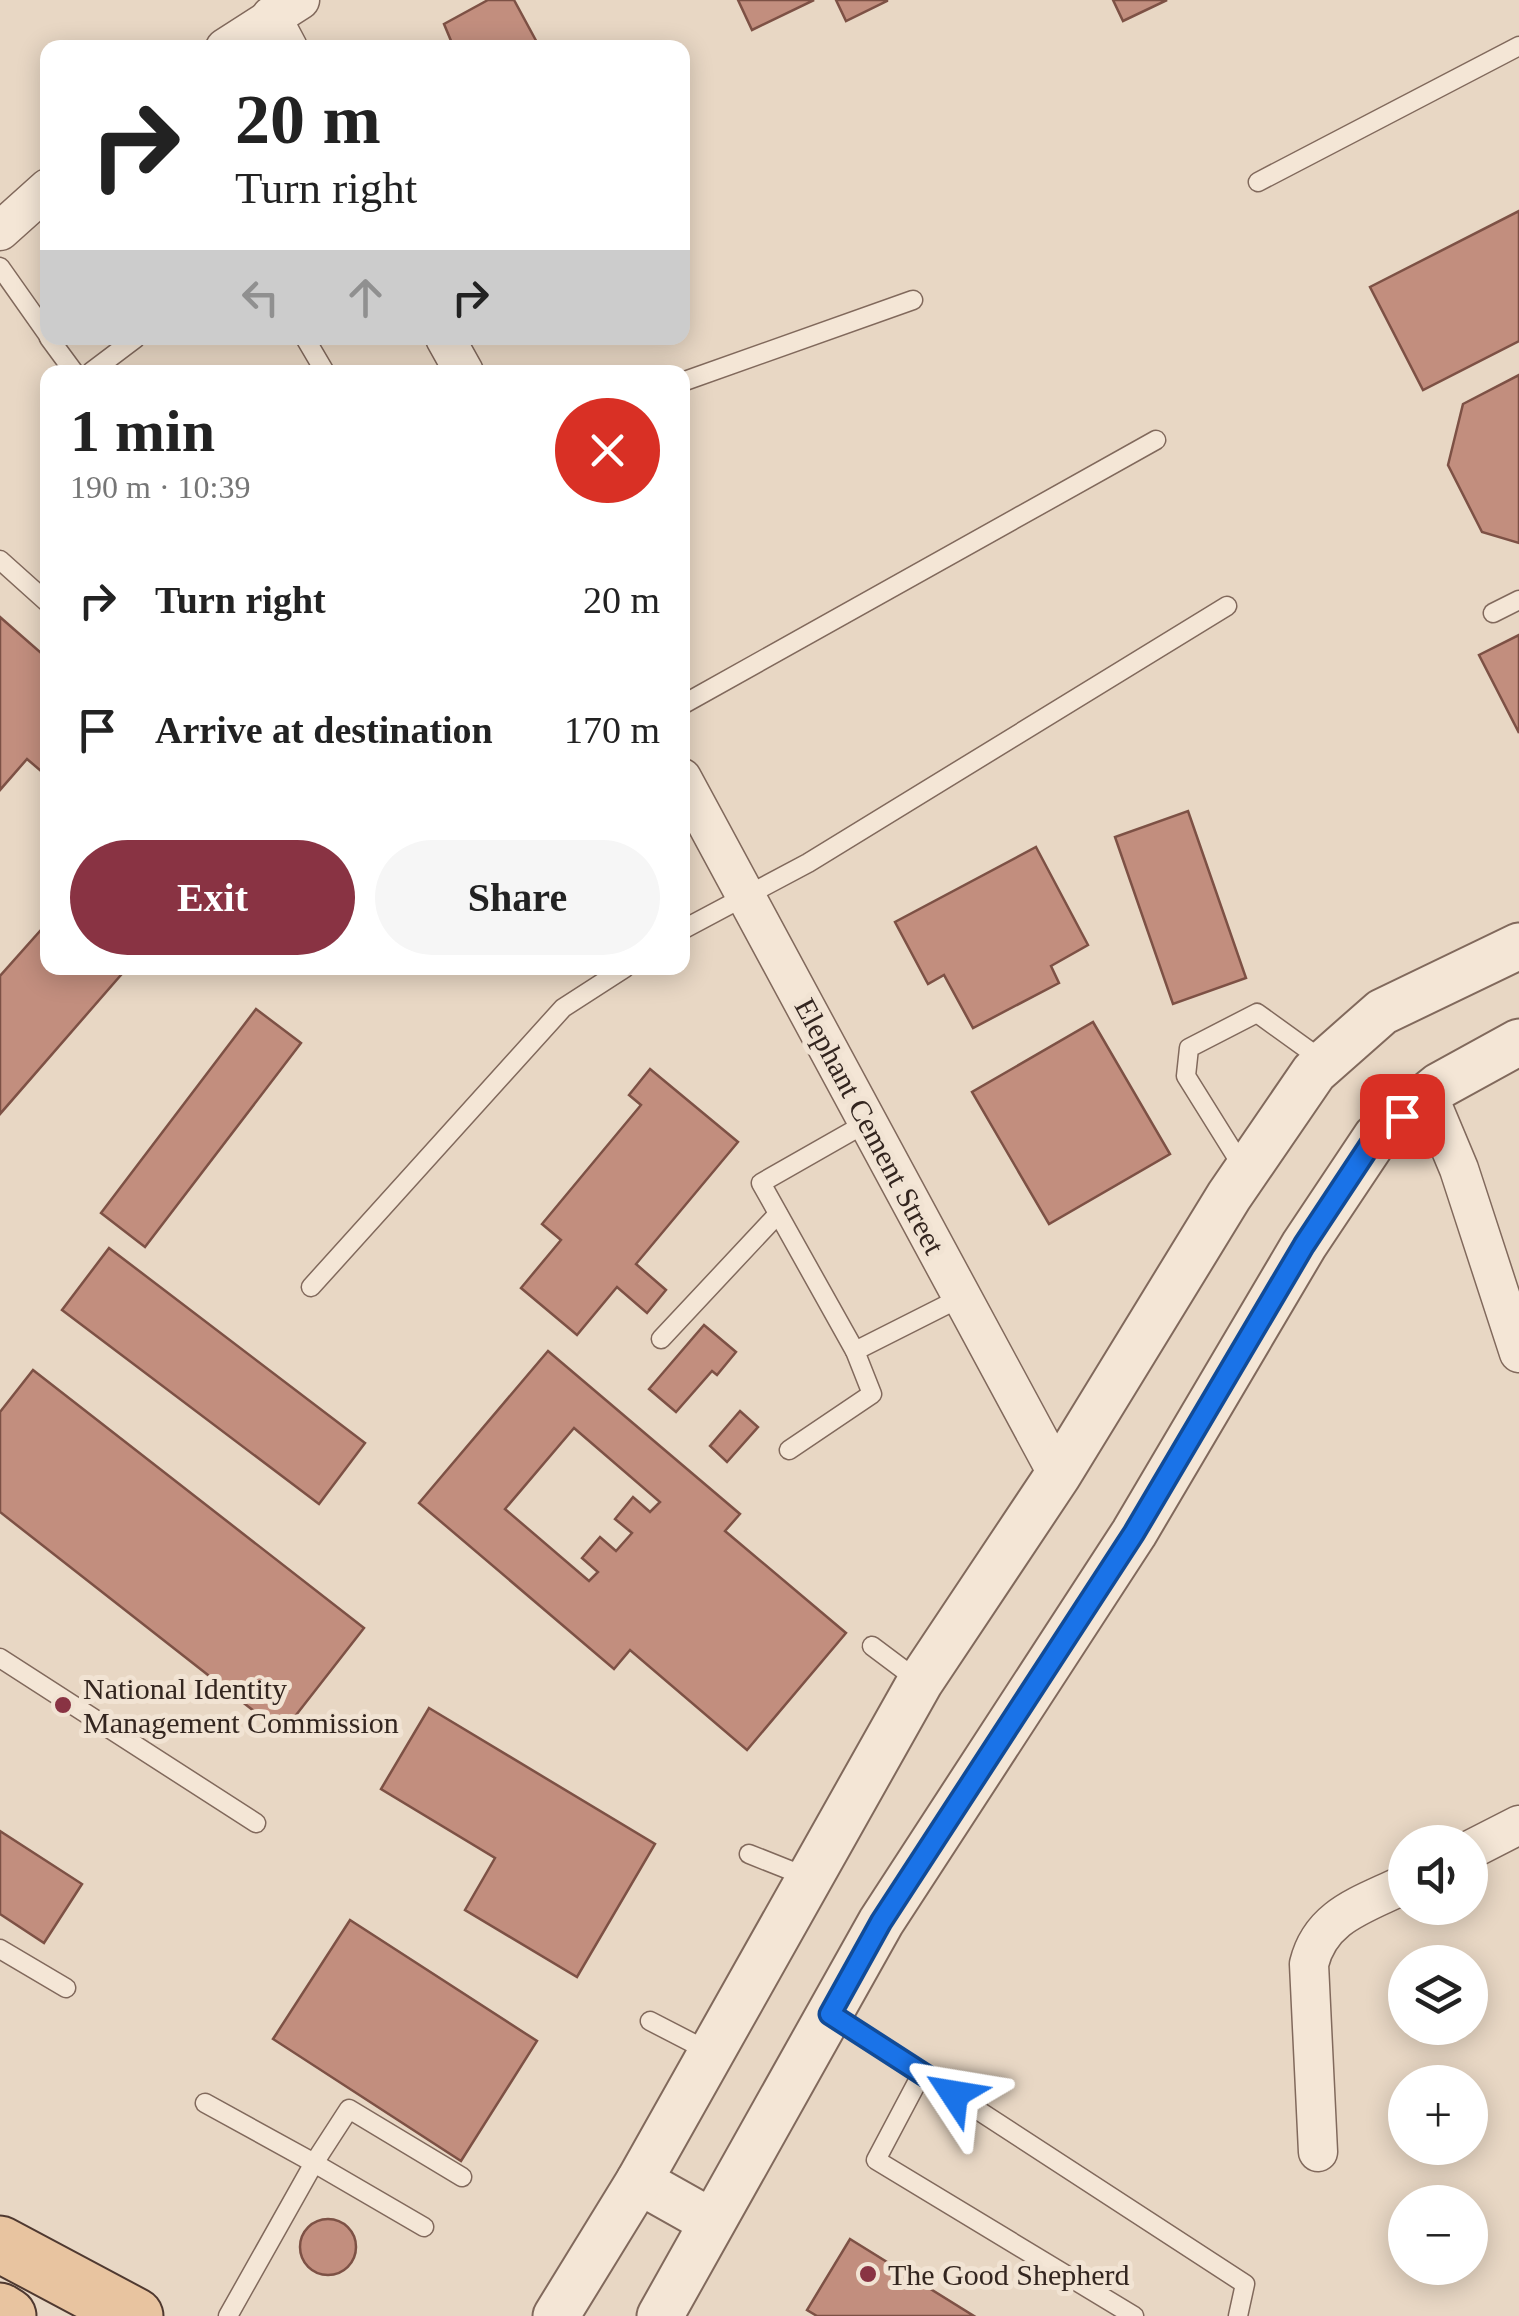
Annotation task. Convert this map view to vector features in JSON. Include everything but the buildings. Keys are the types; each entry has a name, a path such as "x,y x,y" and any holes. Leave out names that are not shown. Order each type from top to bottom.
{"main road":[{"path":"0,2244 135,2316"},
{"path":"0,2312 8,2316"}],"street":[{"path":"243,40 286,21"},
{"path":"0,231 40,195"},
{"name":"Elephant Cement Street","path":"690,793 1058,1475"},
{"path":"556,2316 639,2181 920,1682 1058,1475 1246,1171 1325,1062 1382,1012 1519,946"},
{"path":"660,2316 881,1922 1134,1533 1314,1230 1376,1136 1428,1094 1519,1042"},
{"path":"1428,1094 1460,1169 1519,1353"},
{"path":"1488,1841 1519,1825"},
{"path":"1318,2152 1308,1964 1315,1938 1335,1920 1388,1893"},
{"path":"639,2181 712,2222"}],"lane":[{"path":"1258,182 1519,46"},
{"path":"0,267 40,324"},
{"path":"690,379 913,300"},
{"path":"100,365 127,345"},
{"path":"690,701 1156,440"},
{"path":"0,560 40,596"},
{"path":"1493,613 1519,600"},
{"path":"690,926 747,898 1227,606"},
{"path":"310,1288 563,1008 614,975"},
{"path":"1246,1171 1186,1076 1189,1048 1257,1012 1325,1062"},
{"path":"789,1450 872,1394 855,1351 760,1182 868,1122"},
{"path":"661,1339 778,1214"},
{"path":"855,1351 962,1296"},
{"path":"872,1646 920,1682"},
{"path":"0,1658 256,1823"},
{"path":"748,1854 807,1878"},
{"path":"0,1950 66,1988"},
{"path":"830,2014 1245,2284 1238,2316"},
{"path":"650,2021 710,2052"},
{"path":"922,2074 876,2160 1134,2316"},
{"path":"205,2104 424,2227"},
{"path":"228,2316 349,2109 462,2177"}],"place":[{"name":"National Identity Management Commission","path":"63,1705"},
{"name":"The Good Shepherd","path":"868,2274"}],"route":[{"path":"954,2094 830,2014 881,1922 1134,1533 1304,1245 1376,1136 1402,1116"}]}
